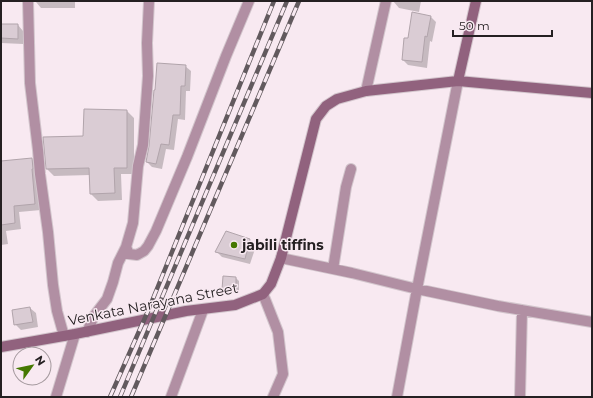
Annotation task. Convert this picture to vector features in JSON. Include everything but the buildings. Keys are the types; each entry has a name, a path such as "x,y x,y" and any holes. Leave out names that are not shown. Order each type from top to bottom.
{"street":[{"path":"28,1 30,83 53,285 64,336"},
{"path":"88,332 94,316 107,299 114,282 118,264 126,247 132,223 138,166 144,145 148,76 147,43 149,1"},
{"path":"126,247 129,254 137,255 144,251 148,246 156,231 249,1"},
{"path":"366,91 386,1"},
{"path":"398,397 417,289 458,81 476,1"},
{"path":"273,397 283,374 278,332 263,294 271,284 281,258 316,119 326,106 337,99 366,91 458,81 592,93"},
{"path":"333,269 346,187 351,169"},
{"path":"281,258 417,289 592,322"},
{"name":"Venkata Narayana Street","path":"1,348 88,332 186,311 235,305 263,294"},
{"path":"171,397 203,310"},
{"path":"520,397 522,310"},
{"path":"56,397 75,334"}],"railway":[{"path":"110,397 148,311 274,1"},
{"path":"120,397 287,1"},
{"path":"131,397 299,1"}],"place":[{"name":"jabili tiffins","path":"234,245"}]}
